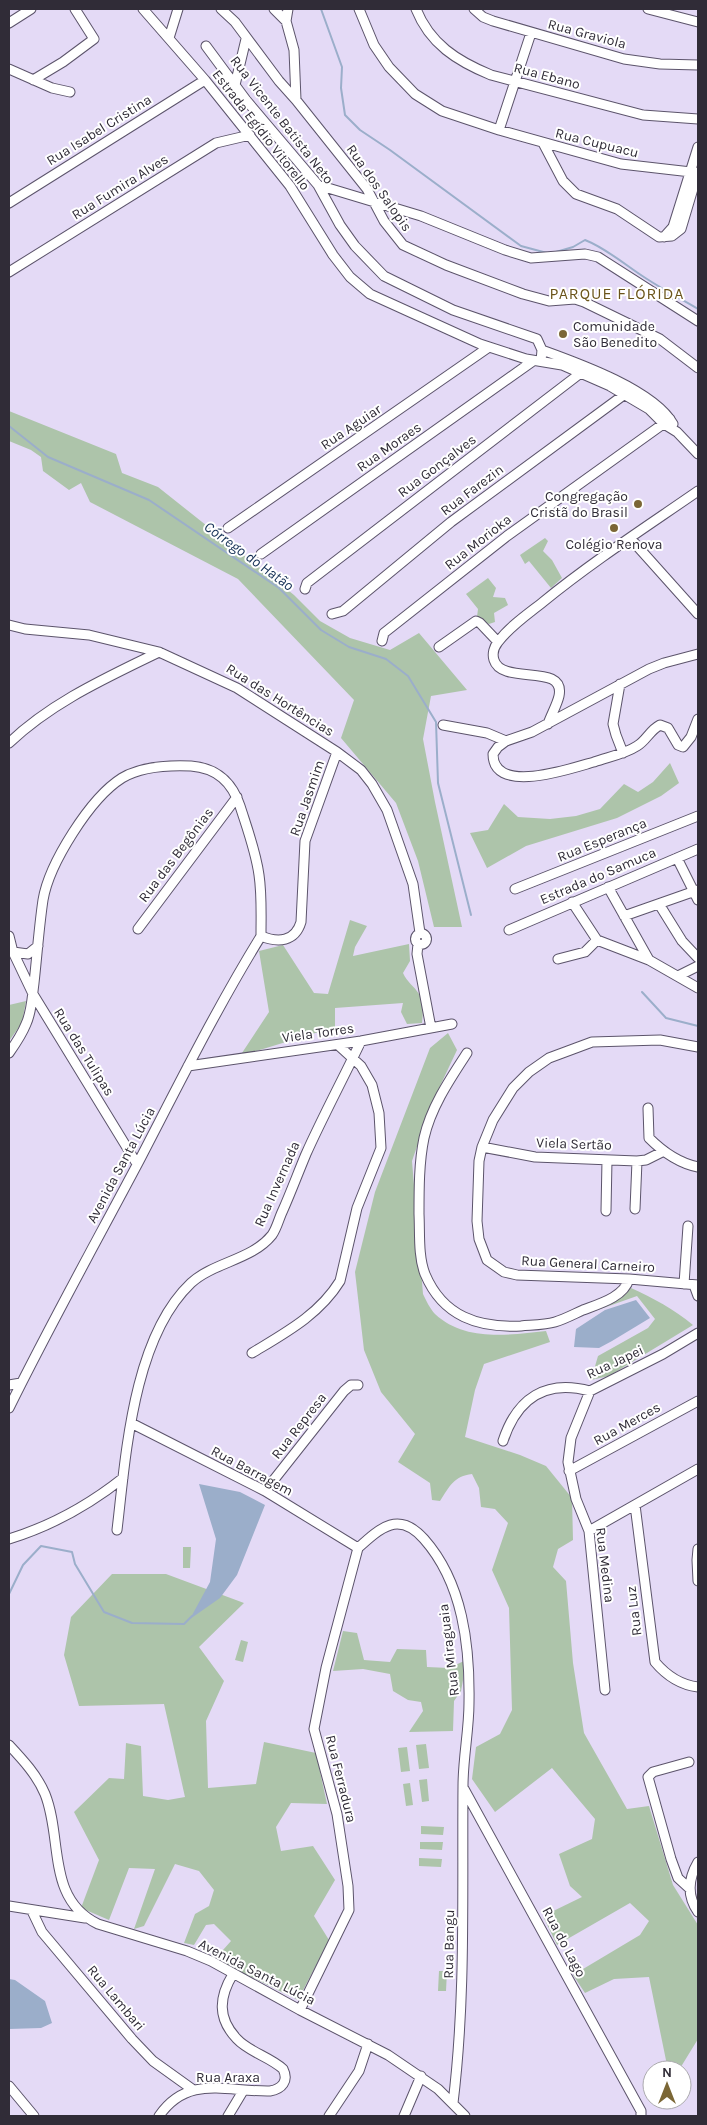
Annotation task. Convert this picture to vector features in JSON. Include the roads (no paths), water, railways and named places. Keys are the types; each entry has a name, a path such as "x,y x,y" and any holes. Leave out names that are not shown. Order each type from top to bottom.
{"street":[{"path":"9,23 19,13 31,9"},
{"path":"33,80 63,62 94,39 75,9"},
{"name":"Estrada Egídio Vitorello","path":"143,9 205,80 290,186 333,255 359,286 386,302 484,346 538,361 584,370"},
{"path":"169,38 178,9"},
{"name":"Rua dos Salopis","path":"221,9 235,22 246,39 367,189 384,222 403,245 523,294 550,301 571,299 584,302 660,339 698,368"},
{"path":"274,9 286,21"},
{"path":"288,9 286,21 294,50 296,100"},
{"name":"Rua Cupuacu","path":"359,9 367,31 381,57 397,77 414,94 442,111 499,130 621,164 694,172"},
{"name":"Rua Ebano","path":"416,9 426,29 442,48 472,67 516,82 643,115 698,119"},
{"name":"Rua Graviola","path":"474,9 483,17 493,21 624,59 660,64 698,65"},
{"path":"648,9 698,22"},
{"path":"499,130 516,82 530,33"},
{"path":"235,85 246,39"},
{"name":"Rua Vicente Batista Neto","path":"206,46 246,100 318,186 347,235 366,259 384,276 453,310 533,337 539,342 542,350"},
{"path":"9,69 33,80 70,92"},
{"name":"Rua Isabel Cristina","path":"9,203 205,80"},
{"name":"Rua Fumira Alves","path":"9,272 216,144 250,135"},
{"path":"543,143 563,181 576,194 617,209 655,235 664,237 675,230 694,172 698,147"},
{"path":"318,186 429,219 505,250 531,258 591,255 698,321"},
{"name":"Rua Aguiar","path":"228,528 484,346"},
{"path":"538,361 542,350 627,391 659,409 667,422 698,454"},
{"name":"Rua Moraes","path":"261,554 538,361"},
{"name":"Rua Gonçalves","path":"305,589 307,583 584,370"},
{"name":"Rua Farezin","path":"332,614 343,611 451,522 627,391"},
{"name":"Rua Morioka","path":"382,640 384,633 507,536 667,422"},
{"path":"548,724 559,696 557,684 546,676 514,674 500,668 494,661 493,656 498,642 521,620 557,591 698,491"},
{"path":"630,538 698,614"},
{"path":"439,647 476,622 480,623 498,642"},
{"name":"Rua das Hortências","path":"9,624 25,629 89,635 159,652 237,688 337,752 361,770 372,784 387,810 413,884 420,933 425,935 427,940 423,944 418,944 417,954 431,1028"},
{"path":"9,743 59,703 77,692 159,652"},
{"path":"698,654 664,663 620,684 532,732 506,741 494,750 493,758 495,765 501,772 515,776 542,775 564,771 623,753 640,745 654,729 662,725 668,728 678,745 683,747 691,737 698,719"},
{"path":"620,684 613,724 623,753"},
{"path":"443,725 487,733 506,741"},
{"name":"Rua Jasmim","path":"261,936 271,940 288,939 294,936 299,929 301,922 305,841 337,752"},
{"path":"9,1053 20,1038 27,1022 33,994 43,899 51,874 58,858 78,826 107,789 123,778 142,770 180,765 201,767 219,774 229,783 237,797 259,873 261,936"},
{"name":"Rua das Begônias","path":"138,929 237,797"},
{"name":"Rua Esperança","path":"515,889 698,816"},
{"name":"Estrada do Samuca","path":"509,930 698,849"},
{"path":"624,916 697,894 677,858"},
{"path":"608,887 650,960"},
{"path":"572,902 597,940 650,960 698,988"},
{"path":"659,904 682,941 698,958"},
{"name":"Rua das Tulipas","path":"9,936 13,952 33,994 137,1164"},
{"name":"Avenida Santa Lúcia","path":"9,1408 73,1280 137,1164 231,984 261,936"},
{"path":"558,959 585,952 597,940"},
{"path":"13,952 28,954 38,946"},
{"path":"678,976 698,966"},
{"name":"Viela Torres","path":"188,1066 338,1045 452,1024"},
{"name":"Rua General Carneiro","path":"696,1285 629,1279 517,1275 504,1272 487,1260 479,1240 477,1221 479,1161 482,1147 492,1120 513,1088 529,1072 549,1058 584,1044 598,1041 637,1042 660,1040 698,1047"},
{"name":"Rua Invernada","path":"117,1530 131,1423 138,1388 147,1358 172,1306 192,1283 204,1274 261,1245 273,1233 310,1145 361,1041"},
{"path":"252,1354 310,1316 325,1303 340,1281 362,1192 381,1148 380,1114 367,1075 338,1045"},
{"path":"467,1053 451,1077 432,1114 424,1138 419,1191 420,1243 425,1274 442,1301 461,1316 476,1322 501,1327 555,1322 620,1293 629,1279"},
{"path":"648,1108 648,1138 664,1152 682,1163 698,1167"},
{"name":"Viela Sertão","path":"482,1147 535,1157 636,1161 646,1160 664,1152"},
{"path":"606,1211 608,1160"},
{"path":"635,1209 636,1161"},
{"path":"684,1284 688,1226"},
{"path":"696,1285 698,1296"},
{"name":"Rua Japei","path":"503,1441 514,1415 535,1396 557,1386 573,1386 590,1391 698,1333"},
{"path":"9,1385 21,1383"},
{"name":"Rua Represa","path":"265,1492 344,1391 350,1385 358,1385"},
{"name":"Rua Medina","path":"590,1391 571,1438 568,1454 576,1499 589,1530 605,1690"},
{"name":"Rua Merces","path":"570,1471 698,1402"},
{"name":"Rua Barragem","path":"131,1423 265,1492 358,1548"},
{"path":"589,1530 698,1469"},
{"path":"9,1539 63,1517 97,1499 123,1478"},
{"name":"Rua Luz","path":"635,1505 655,1662 663,1671 678,1681 698,1687"},
{"name":"Rua Miraguaia","path":"358,1548 382,1528 391,1524 400,1523 409,1526 416,1530 431,1546 452,1582 462,1616 468,1674 469,1703 463,1786"},
{"name":"Rua Ferradura","path":"300,2010 349,1910 348,1886 337,1814 314,1729 326,1668 358,1548"},
{"path":"698,1549 698,1581"},
{"path":"9,1745 34,1774 46,1796 62,1882 76,1909 85,1918"},
{"path":"689,1762 653,1772 648,1777 678,1878 690,1890"},
{"name":"Rua Bangu","path":"453,2103 462,1978 463,1786"},
{"name":"Rua do Lago","path":"463,1786 641,2114"},
{"path":"698,1862 690,1890 692,1901 698,1912"},
{"name":"Avenida Santa Lúcia","path":"9,1906 85,1918 131,1935 187,1951 211,1961 300,2010 368,2044 420,2076 453,2103 465,2116"},
{"name":"Rua Lambari","path":"32,1911 42,1932 132,2039 153,2061 192,2089"},
{"name":"Rua Araxa","path":"159,2116 170,2101 192,2089 216,2088 243,2091 276,2090 281,2087 286,2077 283,2070 277,2064 237,2039 225,2020 221,2007 222,1995 233,1974"},
{"path":"329,2116 359,2072 368,2044"},
{"path":"404,2116 420,2076"},
{"path":"9,2086 34,2116"},
{"path":"228,2116 243,2091"}],"water":[{"path":"636,1300 650,1318 599,1348 574,1347 576,1329 605,1310"},
{"path":"199,1484 240,1492 265,1505 237,1575 220,1598 190,1619 210,1582 216,1539"},
{"path":"9,1979 15,1980 45,2001 52,2023 41,2028 9,2029"}],"waterway":[{"path":"321,9 342,67 341,88 345,115 360,130 521,246 547,253"},
{"path":"556,252 573,247 585,240 601,248 653,283 698,309"},
{"name":"Córrego do Hatão","path":"9,426 48,457 149,500 279,588 321,630 349,647 386,659 408,676 436,722 438,783 471,915"},
{"name":"Córrego do Hatão","path":"642,992 666,1018 698,1026"},
{"path":"9,1594 23,1565 41,1546 72,1552 75,1564 104,1612 132,1623 184,1624 192,1616"}],"place":[{"name":"Comunidade São Benedito","path":"563,334"},
{"name":"Congregação Cristã do Brasil","path":"638,504"},
{"name":"Colégio Renova","path":"614,528"}],"district":[{"name":"PARQUE FLÓRIDA","path":"617,293"}]}
